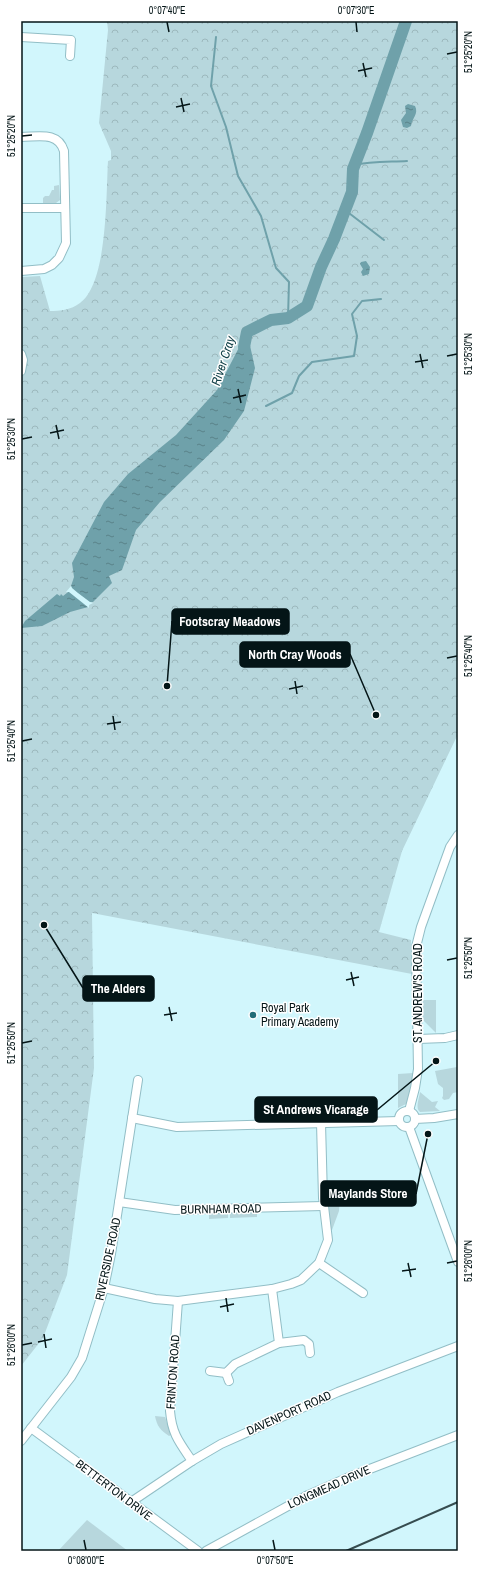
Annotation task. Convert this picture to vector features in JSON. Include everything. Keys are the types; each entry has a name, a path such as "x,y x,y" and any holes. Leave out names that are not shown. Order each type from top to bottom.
{"street":[{"path":"21,37 71,40 70,56"},
{"path":"21,137 50,137 57,139 62,144 64,151 66,243 60,258 52,265 44,269 21,271"},
{"path":"21,208 65,208"},
{"path":"21,354 23,360 21,371"},
{"name":"ST. ANDREW'S ROAD","path":"409,1111 418,1069 416,947 421,927 450,847 458,835"},
{"path":"418,1038 445,1038 458,1035"},
{"name":"RIVERSIDE ROAD","path":"21,1441 71,1377 82,1358 104,1288 138,1080"},
{"path":"409,1127 403,1126 399,1120 400,1115 404,1111 409,1111 414,1115 415,1119"},
{"path":"415,1119 434,1118 458,1114"},
{"path":"132,1118 177,1127 399,1120"},
{"path":"409,1127 413,1124 415,1119"},
{"path":"104,1288 155,1299 178,1301 272,1289 301,1280 319,1263 328,1240 323,1206 321,1123"},
{"path":"409,1127 458,1262"},
{"name":"BURNHAM ROAD","path":"119,1202 175,1210 323,1206"},
{"path":"319,1263 362,1293"},
{"path":"272,1289 279,1343"},
{"name":"FRINTON ROAD","path":"178,1301 170,1411 171,1422 175,1435 192,1461"},
{"path":"226,1373 235,1364 279,1343 304,1340 309,1344 310,1353"},
{"name":"DAVENPORT ROAD","path":"131,1502 192,1461 221,1444 338,1392 458,1346"},
{"path":"210,1371 226,1373"},
{"path":"226,1373 229,1381"},
{"name":"BETTERTON DRIVE","path":"31,1428 198,1551"},
{"name":"LONGMEAD DRIVE","path":"206,1551 308,1495 362,1472 458,1435"}],"green space":[{"path":"107,21 458,21 458,734 402,851 379,932 411,940 412,974 92,913 94,1068 67,1275 43,1338 21,1366 21,379 26,368 27,358 21,345 21,279 22,277 40,276 50,311 54,311 69,309 80,303 89,293 96,277 104,237 108,161 111,160 111,151 99,123 108,30"},
{"path":"59,185 60,200 56,203 43,204 43,198 45,196 49,196 52,190 54,190 54,186"},
{"path":"423,1000 436,1000 436,1033 423,1020"},
{"path":"457,1067 458,1092 453,1093 449,1099 444,1100 442,1098 443,1088 438,1084 435,1071"},
{"path":"413,1073 408,1103 398,1108 398,1074"},
{"path":"420,1092 432,1102 438,1101 435,1107 440,1111 420,1112 418,1106"},
{"path":"340,1198 339,1211 332,1230 330,1230 326,1199"},
{"path":"257,1211 257,1217 230,1218 230,1212"},
{"path":"228,1212 228,1218 209,1219 209,1213"},
{"path":"155,1416 165,1417 171,1435 169,1436 161,1430"},
{"path":"87,1520 128,1551 58,1551"}],"water":[{"path":"408,104 415,106 416,114 411,126 407,128 403,127 401,120 406,113 405,106"},
{"path":"366,261 370,267 369,274 363,276 361,272 363,269 360,264 361,262"},
{"path":"247,332 255,368 244,411 224,440 160,502 136,530 122,570 109,576 112,583 93,602 89,602 87,605 88,607 70,612 42,626 21,628 25,621 57,594 60,596 61,594 63,596 72,589 71,586 74,577 72,563 104,502 128,474 176,435 217,390"}],"pier":[{"path":"71,586 78,593 93,603 89,605 89,608 69,592 66,592"}],"waterway":[{"name":"River Cray","path":"244,347 247,332 271,320 288,318 307,306 321,267 334,239 352,192 353,169 406,21"},
{"path":"216,37 211,86 226,127 238,176 261,216 276,268 289,282 288,318"},
{"path":"354,165 374,162 407,161"},
{"path":"345,210 384,240"},
{"path":"266,406 292,393 299,376 312,362 354,356 357,336 352,314 362,301 381,299"}],"railway":[{"path":"346,1551 458,1502"}],"place":[{"name":"Footscray Meadows","path":"167,686"},
{"name":"North Cray Woods","path":"376,715"},
{"name":"The Alders","path":"44,925"},
{"name":"Royal Park Primary Academy","path":"253,1015"},
{"name":"St Andrews Vicarage","path":"436,1061"},
{"name":"Maylands Store","path":"428,1134"}]}
